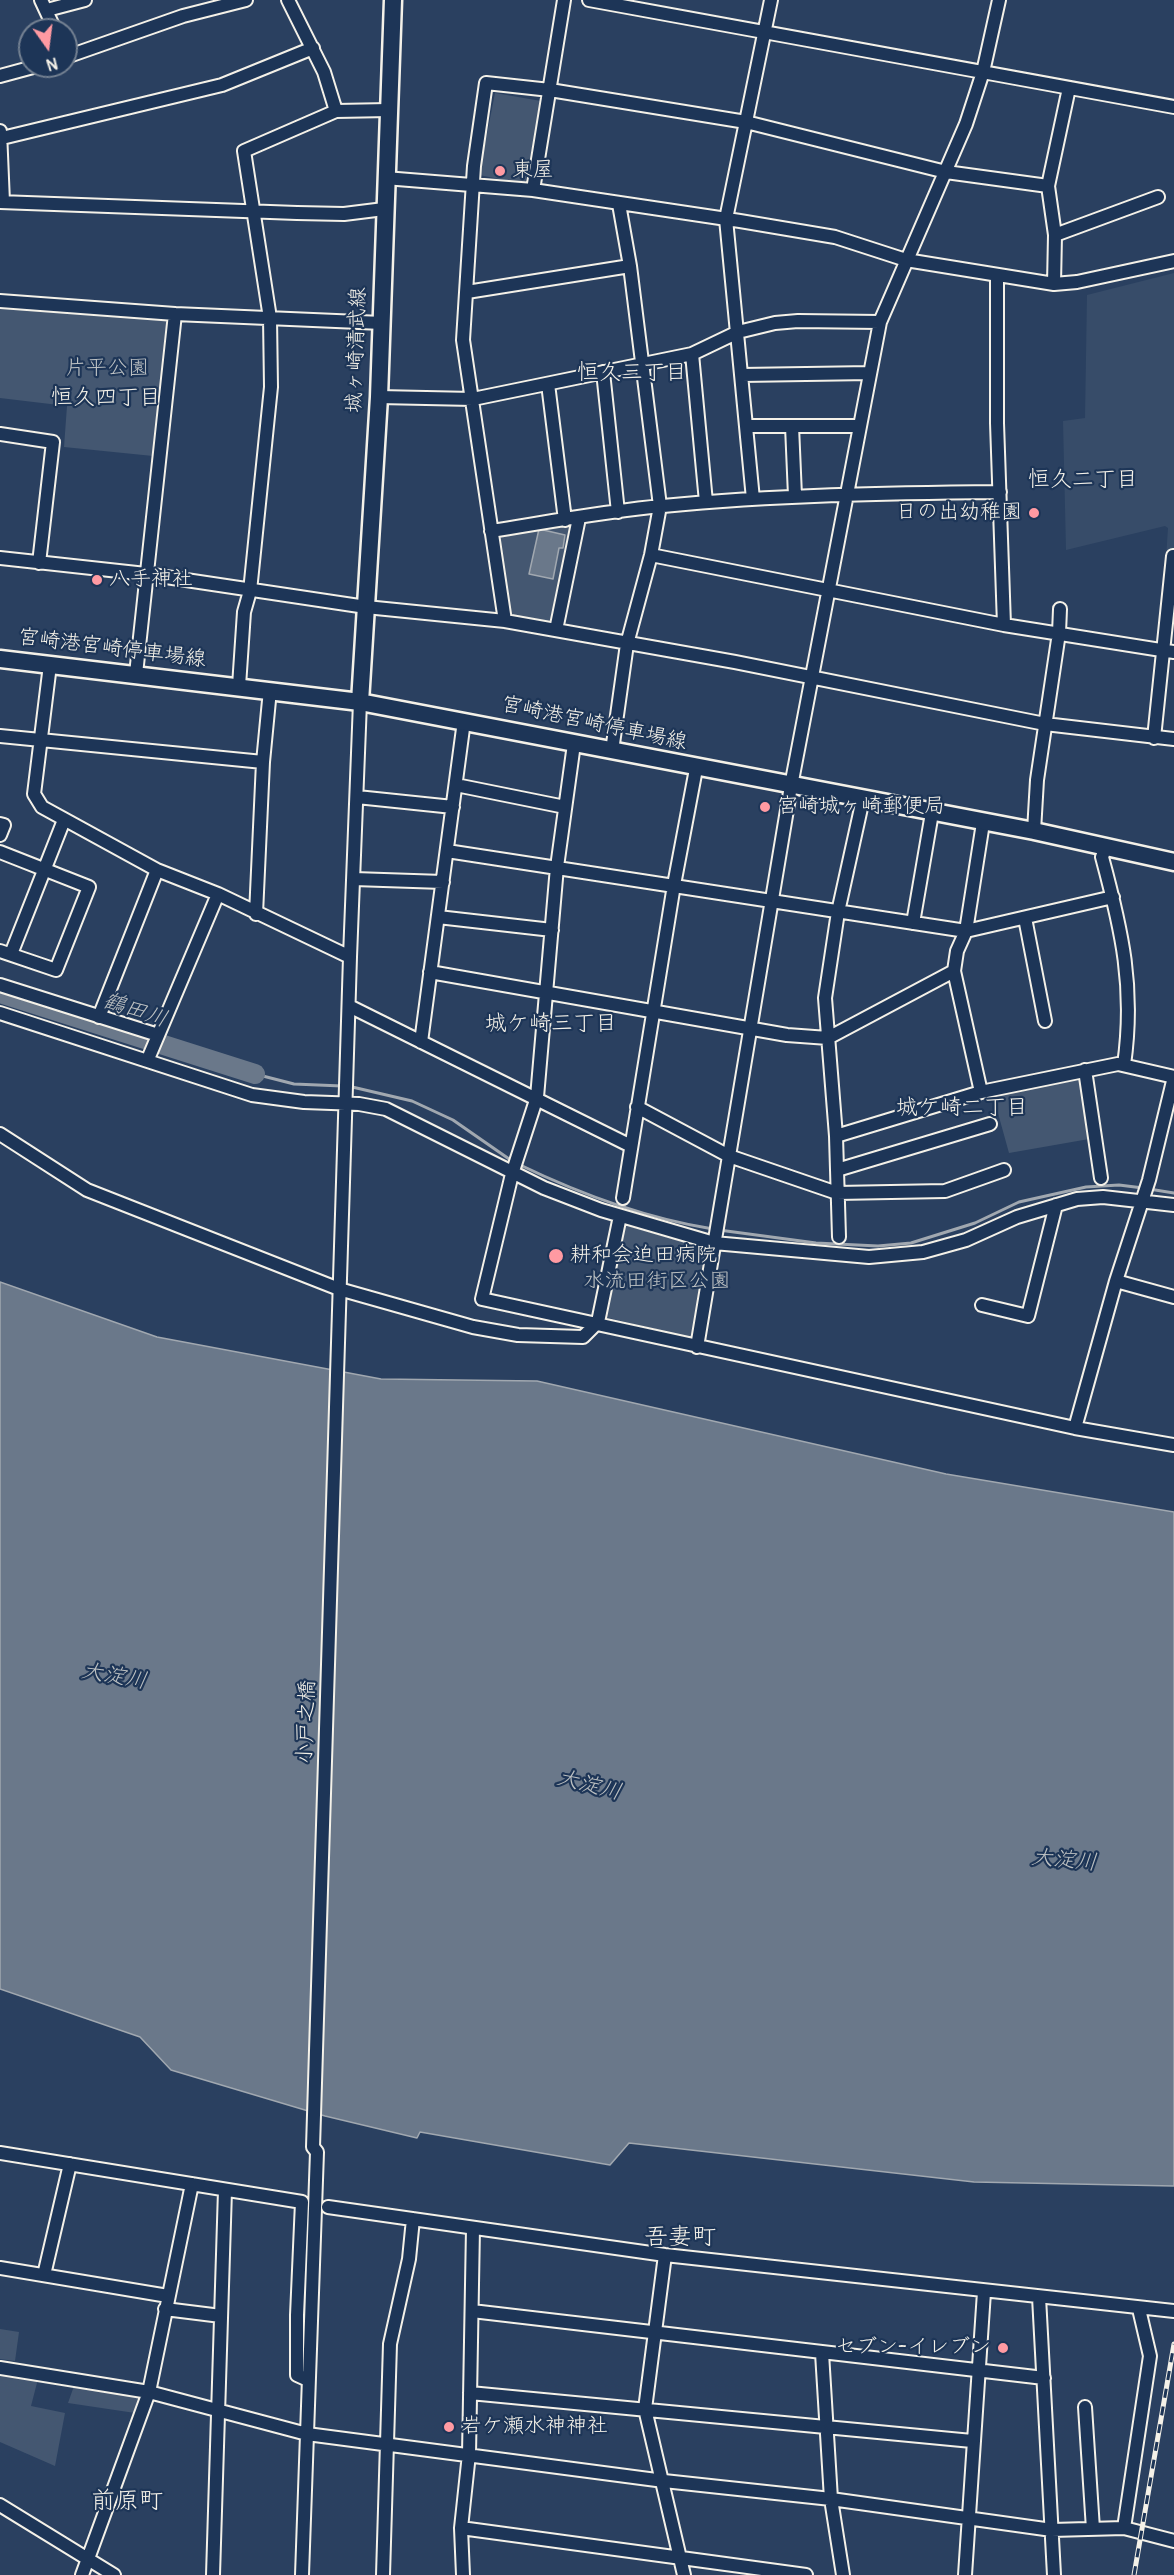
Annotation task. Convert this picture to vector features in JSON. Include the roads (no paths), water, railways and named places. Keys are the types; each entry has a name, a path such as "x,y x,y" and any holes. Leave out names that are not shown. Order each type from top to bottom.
{"main road":[{"name":"城ヶ崎清武線","path":"360,702 379,397 393,0"},
{"name":"宮崎港宮崎停車場線","path":"0,659 360,702 1034,831 1174,862"}],"street":[{"path":"78,53 173,19 246,0"},
{"path":"288,0 312,48 336,111"},
{"path":"533,190 564,0"},
{"path":"589,0 1174,107"},
{"path":"753,499 726,219 771,0"},
{"path":"697,1347 791,786 880,322 925,212 946,172 983,72 999,0"},
{"path":"44,5 80,1"},
{"path":"312,48 222,86 1,135 1,202 344,214 384,209"},
{"path":"0,76 18,71"},
{"path":"505,621 463,340 473,183 486,83 550,90 746,122 946,172 1048,186"},
{"path":"1054,284 1055,235 1048,186 1069,88"},
{"path":"239,687 244,612 250,591 271,387 270,318 244,151 336,111 389,110"},
{"path":"385,178 473,183 533,190 726,219 835,237 906,260 1054,284 1077,282 1174,261"},
{"path":"1055,235 1158,197"},
{"path":"612,751 627,644 651,555 660,506 630,266 619,204"},
{"path":"466,292 630,266"},
{"path":"997,275 1004,625"},
{"path":"0,301 175,314 382,323"},
{"path":"136,674 175,314"},
{"path":"379,397 472,399 643,362 692,354 738,332 798,321 880,322"},
{"path":"692,354 706,502"},
{"path":"603,372 618,512"},
{"path":"742,375 870,373"},
{"path":"548,384 564,520"},
{"path":"746,426 859,426"},
{"path":"792,426 795,496"},
{"path":"0,434 53,442 39,563"},
{"path":"491,531 660,506 706,502 848,494 1000,492"},
{"path":"556,630 579,518"},
{"path":"651,555 1004,625 1168,652"},
{"path":"1154,738 1168,652 1173,556"},
{"path":"0,558 146,574 366,607 505,621 735,662 1045,724 1174,739"},
{"path":"1034,831 1036,780 1059,633 1060,609"},
{"path":"50,665 34,794 42,807 157,870 218,894 350,957"},
{"path":"256,914 263,762 270,690"},
{"name":"小戸之橋","path":"302,2575 317,2152 314,2147 339,1294 360,702"},
{"path":"421,1042 464,721"},
{"path":"0,736 263,762"},
{"path":"574,744 557,867 537,1097 513,1174 482,1299 598,1322 697,1347 1075,1428 1174,1445"},
{"path":"623,1198 652,1011 696,768"},
{"path":"456,785 565,807"},
{"path":"357,796 453,807"},
{"path":"839,1237 836,1136 825,998 838,912 863,799"},
{"path":"913,923 932,813"},
{"path":"0,852 46,871 89,887 56,970 5,953 46,871 64,820"},
{"path":"981,1092 954,971 957,951 966,931 983,823"},
{"path":"0,824 3,825 0,835"},
{"path":"1106,846 1102,856 1113,897 1129,978 1129,1027 1124,1065"},
{"path":"447,851 966,931 1113,897"},
{"path":"99,1017 157,870"},
{"path":"354,879 443,882"},
{"path":"148,1059 218,894"},
{"path":"438,917 552,930"},
{"path":"1025,918 1045,1021"},
{"path":"430,972 752,1029 828,1038 954,971"},
{"path":"0,985 158,1035"},
{"path":"349,1006 537,1097 631,1146"},
{"path":"0,1013 148,1059 252,1095 304,1102 370,1105 404,1116 513,1174 620,1216 714,1243 869,1257 923,1252 966,1240 1017,1216 1077,1199 1103,1197 1174,1205"},
{"path":"836,1136 981,1092 1085,1070 1124,1065 1174,1077 1170,1105 1149,1180 1116,1281 1075,1428"},
{"path":"1085,1070 1101,1178"},
{"path":"638,1107 729,1156 837,1193 945,1191 1004,1170"},
{"path":"837,1170 990,1124"},
{"path":"0,1134 87,1190 339,1294 505,1334 583,1337 598,1322 620,1216"},
{"path":"982,1305 1028,1316 1056,1204"},
{"path":"1116,1281 1174,1297"},
{"path":"0,2153 302,2202 297,2375 308,2380"},
{"path":"44,2275 70,2164"},
{"path":"82,2575 149,2392 192,2184"},
{"path":"213,2575 225,2190"},
{"path":"328,2207 664,2255 984,2292 1174,2311"},
{"path":"383,2575 389,2445 390,2344 409,2259 413,2219"},
{"path":"463,2575 461,2528 469,2454 473,2228"},
{"path":"664,2255 645,2409 664,2481 684,2575"},
{"path":"0,2268 44,2275 221,2316"},
{"path":"965,2575 972,2441 984,2292"},
{"path":"1039,2297 1054,2575"},
{"path":"1124,2528 1150,2356 1139,2309"},
{"path":"472,2311 1044,2378"},
{"path":"822,2353 831,2499 843,2575"},
{"path":"0,2368 149,2392 307,2434 664,2481 831,2499 1052,2530 1124,2528 1174,2541"},
{"path":"470,2393 827,2429 972,2441"},
{"path":"1085,2407 1093,2529"},
{"path":"0,2505 114,2575"},
{"path":"461,2528 806,2575"}],"water":[{"path":"539,529 565,535 563,548 559,548 553,579 529,574"},
{"name":"大淀川","path":"0,1282 157,1337 381,1379 537,1381 946,1474 1174,1512 1174,2186 974,2182 629,2143 610,2165 420,2132 417,2138 325,2116 171,2070 140,2037 0,1989"}],"waterway":[{"name":"鶴田川","path":"0,993 255,1074"},
{"path":"255,1074 294,1084 342,1086"},
{"path":"348,1086 412,1101 453,1120 512,1161"},
{"path":"518,1164 613,1204 637,1212 713,1229"},
{"path":"719,1230 816,1243 878,1246 911,1243 975,1223 1019,1202 1086,1187 1119,1185 1143,1188"},
{"path":"1149,1189 1174,1193"}],"railway":[{"path":"1134,2575 1174,2344"}],"place":[{"name":"東屋","path":"500,171"},
{"name":"日の出幼稚園","path":"1034,513"},
{"name":"八手神社","path":"97,580"},
{"name":"宮崎城ヶ崎郵便局","path":"765,807"},
{"name":"耕和会迫田病院","path":"556,1256"},
{"name":"セブン-イレブン","path":"1003,2348"},
{"name":"岩ケ瀬水神神社","path":"449,2427"}],"district":[{"name":"恒久三丁目","path":"632,373"},
{"name":"恒久四丁目","path":"106,398"},
{"name":"恒久二丁目","path":"1083,480"},
{"name":"城ケ崎三丁目","path":"551,1024"},
{"name":"城ケ崎二丁目","path":"962,1108"},
{"name":"吾妻町","path":"680,2238"},
{"name":"前原町","path":"127,2502"}],"park label":[{"name":"片平公園","path":"107,369"},
{"name":"水流田街区公園","path":"657,1282"}]}
